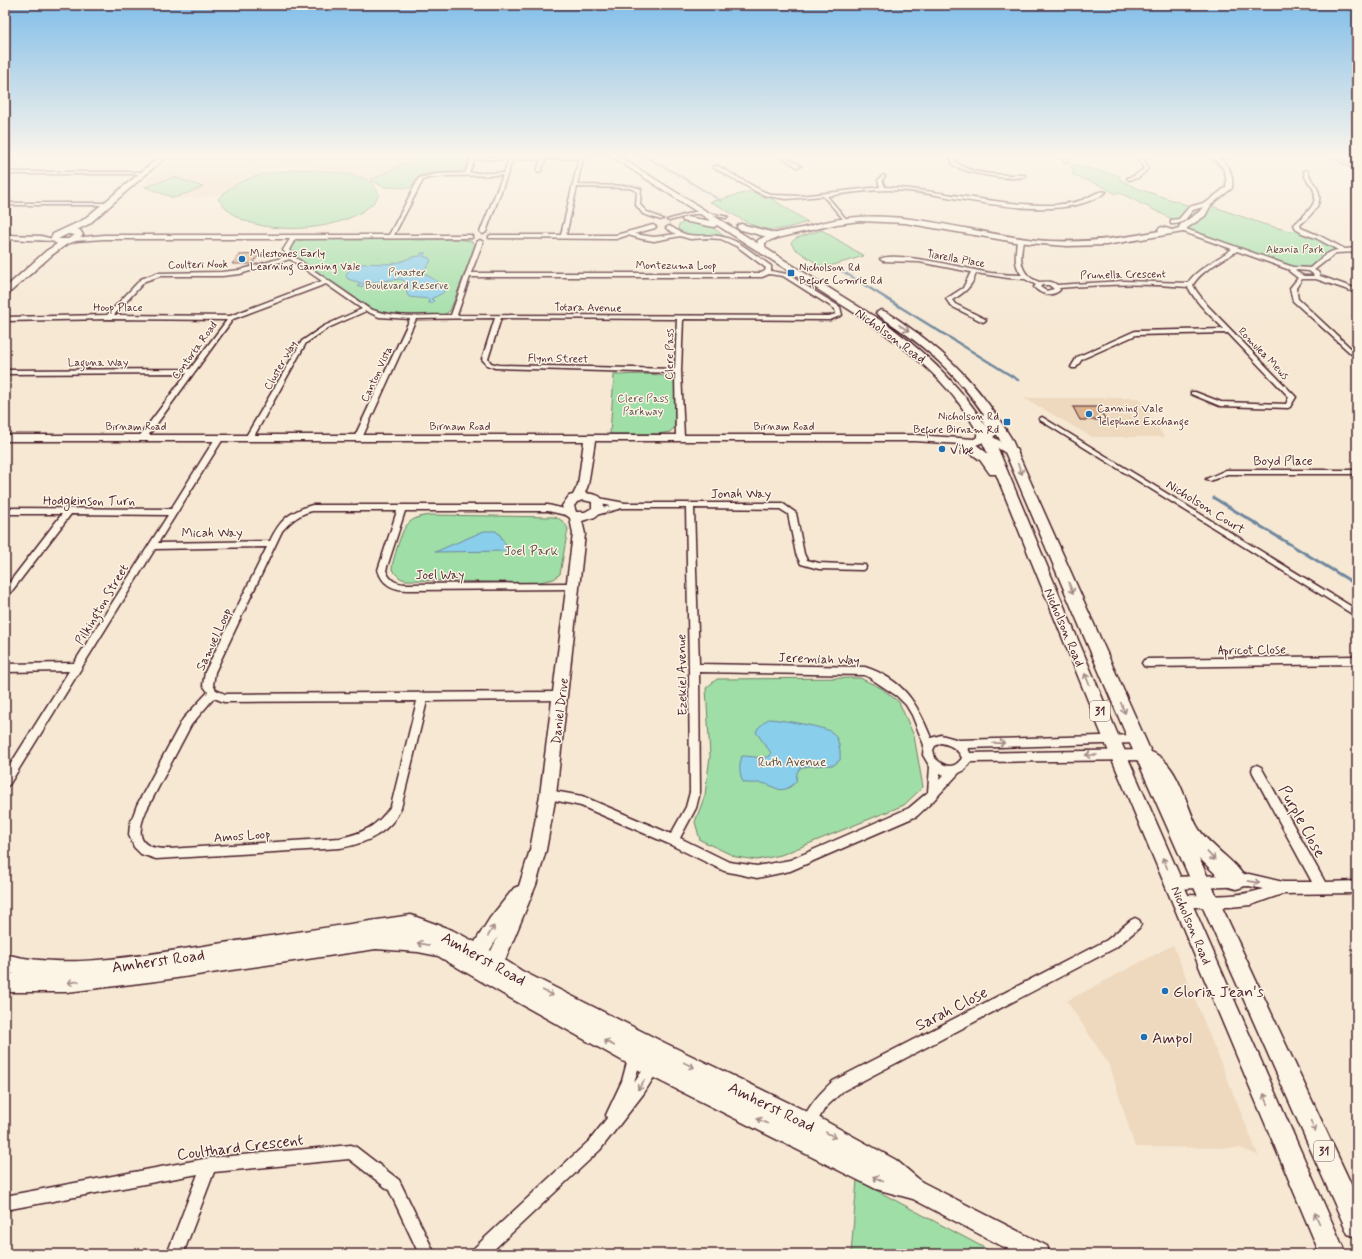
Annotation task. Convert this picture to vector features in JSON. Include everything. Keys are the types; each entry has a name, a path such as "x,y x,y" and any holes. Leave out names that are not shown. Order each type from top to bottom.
{"main road":[{"name":"Nicholson Road","path":"709,213 740,233 768,243 909,331 944,358 987,407 1013,453 1136,739 1357,1225"},
{"name":"Nicholson Road","path":"719,213 726,217 740,233"},
{"path":"686,219 708,222 768,243"},
{"name":"Nicholson Road","path":"768,243 916,350 940,372 964,400 987,437 1112,740 1333,1254"},
{"path":"962,442 975,449 990,461 1032,564 1043,574"},
{"path":"1144,756 1166,775 1191,833 1209,855 1236,880"}],"street":[{"path":"56,239 86,222 97,213"},
{"path":"391,236 403,213"},
{"path":"483,232 490,213"},
{"path":"562,237 568,213"},
{"path":"646,213 650,216 661,219 667,226 679,235 692,238 716,237 726,239 769,267 768,272"},
{"path":"667,226 695,213"},
{"path":"653,224 667,226 698,216 702,213"},
{"path":"713,213 726,217"},
{"path":"839,213 845,220"},
{"path":"1147,235 1158,227 1157,224 1161,222 1174,222 1182,220 1186,213"},
{"path":"768,243 787,232 795,232 845,220 877,218 1020,240 1073,244 1115,241 1181,230 1203,213"},
{"path":"1311,213 1297,225 1299,229 1344,251"},
{"path":"650,216 653,224"},
{"path":"470,237 471,240 480,242 486,241 491,237 616,237 630,234 661,219"},
{"path":"5,292 49,253 77,235 86,222"},
{"path":"1174,222 1181,230 1223,247 1236,249 1293,269 1300,268 1311,270 1318,275 1316,277"},
{"path":"1158,227 1169,231"},
{"path":"67,232 77,235 104,237 470,237 473,234 483,232 490,233 491,237"},
{"path":"768,243 792,235 795,232"},
{"path":"630,234 639,239 667,239 679,235"},
{"path":"5,237 56,239 66,241"},
{"path":"291,257 286,250 293,237"},
{"path":"49,253 56,244 56,239"},
{"path":"1020,240 1018,264 1021,273 1038,284 1049,283 1056,287 1056,291 1045,292 1038,288 1038,284"},
{"path":"452,317 480,242"},
{"path":"1190,286 1193,279 1198,274 1236,249"},
{"path":"1311,270 1324,258 1335,252 1357,250"},
{"name":"Totara Avenue","path":"291,257 366,309 379,315 413,318 830,318 839,315 838,308 785,275 768,272"},
{"name":"Coulteri Nook","path":"109,317 143,280 151,276 159,274 222,274 240,272 291,257"},
{"name":"Tiarella Place","path":"883,259 908,259 1012,278 1026,277"},
{"path":"1293,269 1293,273 1301,277 1316,277 1357,291"},
{"name":"Montezuma Loop","path":"468,275 756,275 768,272"},
{"path":"974,272 971,282 965,291 949,299 953,304 984,320"},
{"path":"1301,277 1293,288 1295,300 1357,357"},
{"name":"Contorta Road","path":"142,438 231,318 326,282"},
{"name":"Prunella Crescent","path":"1056,287 1077,285 1156,284 1190,286"},
{"name":"Romulea Mews","path":"1190,286 1194,293 1228,331 1293,397 1288,406 1220,404 1193,393"},
{"name":"Cluster Way","path":"250,438 304,342 316,332 331,323 366,309"},
{"name":"Hoop Place","path":"5,319 109,317 231,318"},
{"name":"Flynn Street","path":"498,317 485,360 489,364 497,367 678,371"},
{"name":"Canton Vista","path":"358,438 413,318"},
{"name":"Clere Pass","path":"680,318 678,371 680,438"},
{"path":"1074,367 1079,358 1135,333 1228,331"},
{"name":"Laguna Way","path":"5,372 191,371"},
{"path":"964,379 968,390 994,429 992,434 987,437"},
{"name":"Nicholson Court","path":"1042,419 1357,614"},
{"name":"Birnam Road","path":"915,438 971,433 987,437 1013,453"},
{"name":"Birnam Road","path":"5,438 915,438 976,442 987,437"},
{"path":"573,507 583,485 590,438"},
{"name":"Pilkington Street","path":"5,782 219,439"},
{"name":"Boyd Place","path":"1210,479 1226,472 1357,472"},
{"path":"583,485 594,506"},
{"name":"Ezekiel Avenue","path":"673,840 691,808 694,792 694,668 690,505"},
{"path":"573,507 594,506"},
{"path":"573,507 580,517 594,506"},
{"name":"Jonah Way","path":"594,506 625,506"},
{"name":"Jonah Way","path":"594,506 782,506 792,513 800,554 804,562 819,566 862,567"},
{"name":"Daniel Drive","path":"579,534 594,506"},
{"name":"Daniel Drive","path":"492,969 528,885 538,850 548,795 561,696 572,586 579,534 573,507"},
{"name":"Samuel Loop","path":"213,693 208,685 210,672 282,524 301,511 312,508 573,507"},
{"name":"Joel Way","path":"402,508 382,570 385,578 393,585 410,587 572,586"},
{"name":"Hodgkinson Turn","path":"5,511 174,512"},
{"path":"5,594 68,512"},
{"name":"Micah Way","path":"152,546 272,544"},
{"name":"Apricot Close","path":"1147,663 1357,660"},
{"path":"5,668 78,667"},
{"name":"Jeremiah Way","path":"694,668 865,671 884,681 906,698 920,723 929,745"},
{"path":"213,693 224,698 561,696"},
{"name":"Amos Loop","path":"213,693 187,722 140,809 135,824 135,835 138,843 145,850 156,854 169,854 340,843 358,840 372,834 389,819 396,808 423,696"},
{"name":"Jeremiah Way","path":"920,723 941,739"},
{"path":"955,771 944,771 935,766 928,756 927,751 929,745 934,740 941,739 960,744 1136,739"},
{"path":"960,744 967,758"},
{"path":"967,758 1092,755 1144,756"},
{"path":"548,795 582,800 728,866 757,872 790,865 912,812 961,767 967,758"},
{"path":"933,794 935,766"},
{"name":"Purple Close","path":"1257,770 1322,888"},
{"path":"1174,883 1249,880 1283,888 1357,888"},
{"name":"Daniel Drive","path":"475,959 496,924 528,885"},
{"path":"1182,901 1251,899 1283,888"},
{"name":"Amherst Road","path":"5,963 18,967 74,969 122,967 411,924 446,936 475,959 492,969 508,988 637,1049 806,1132 883,1182 915,1189 1039,1254"},
{"name":"Sarah Close","path":"806,1132 814,1110 822,1100 838,1086 1111,944 1135,924"},
{"name":"Amherst Road","path":"5,983 67,983 156,972 376,940 418,943 441,948 475,959"},
{"path":"609,1126 628,1082 637,1049"},
{"path":"478,1254 595,1145 639,1088 656,1059"},
{"name":"Coulthard Crescent","path":"5,1203 210,1165 351,1152 394,1185 427,1254"},
{"path":"175,1254 210,1165"}],"shaded area":[{"path":"1024,398 1139,398 1164,437 1092,437"},
{"path":"1173,945 1258,1155 1240,1148 1135,1147 1110,1066 1067,1001"}],"green space":[{"path":"231,213 360,213 343,220 308,228 272,227 255,224 241,219"},
{"path":"730,213 794,213 808,222 788,228 771,230 744,221"},
{"path":"1160,213 1195,213 1180,223"},
{"name":"Akania Park","path":"1201,213 1231,213 1289,231 1298,230 1343,250 1335,252 1313,270 1292,268 1184,230 1194,217"},
{"path":"687,221 709,225 724,236 694,236 682,233 678,230 679,225"},
{"path":"822,230 864,256 823,268 794,248 791,243 796,238"},
{"name":"Pinaster Boulevard Reserve","path":"306,239 458,239 471,241 475,246 450,311 443,315 437,316 400,316 375,311 295,257 290,250 292,244"},
{"name":"Clere Pass Parkway","path":"614,375 654,375 670,378 675,381 675,427 670,432 657,434 610,434"},
{"name":"Joel Park","path":"432,515 554,517 559,519 568,529 560,574 554,579 535,583 405,580 400,578 392,570 392,567 397,548 405,528 417,518"},
{"name":"Ruth Avenue","path":"860,678 881,688 899,702 914,736 923,787 904,805 781,855 757,860 736,857 700,840 695,822 705,795 710,756 706,688 717,679"},
{"path":"857,1180 996,1254 851,1254"}],"water":[{"path":"421,253 426,253 423,256 429,258 431,261 424,271 425,274 442,284 446,290 431,299 434,301 432,303 428,303 429,299 409,297 407,294 406,283 401,279 363,283 363,286 359,287 357,286 361,283 348,279 346,276 349,270 360,264 388,264 421,256"},
{"path":"484,531 496,531 509,551 435,552"},
{"path":"768,719 819,727 830,731 836,736 840,748 840,760 834,765 809,766 800,768 797,773 796,782 790,787 781,790 765,784 743,782 740,769 742,756 770,756 771,753 756,732 758,728"}],"building":[{"path":"260,254 252,264 232,264 239,255"},
{"name":"Canning Vale Telephone Exchange","path":"1073,407 1098,407 1106,420 1080,420"}],"waterway":[{"path":"842,271 857,280"},
{"path":"855,279 1018,380"},
{"path":"1214,498 1357,585"}],"place":[{"name":"Milestones Early Learning Canning Vale","path":"242,259"},
{"name":"Nicholson Rd Before Comrie Rd","path":"791,273"},
{"name":"Canning Vale Telephone Exchange","path":"1089,414"},
{"name":"Nicholson Rd Before Birnam Rd","path":"1007,422"},
{"name":"Vibe","path":"942,449"},
{"name":"Gloria Jean's","path":"1165,991"},
{"name":"Ampol","path":"1144,1037"}]}
